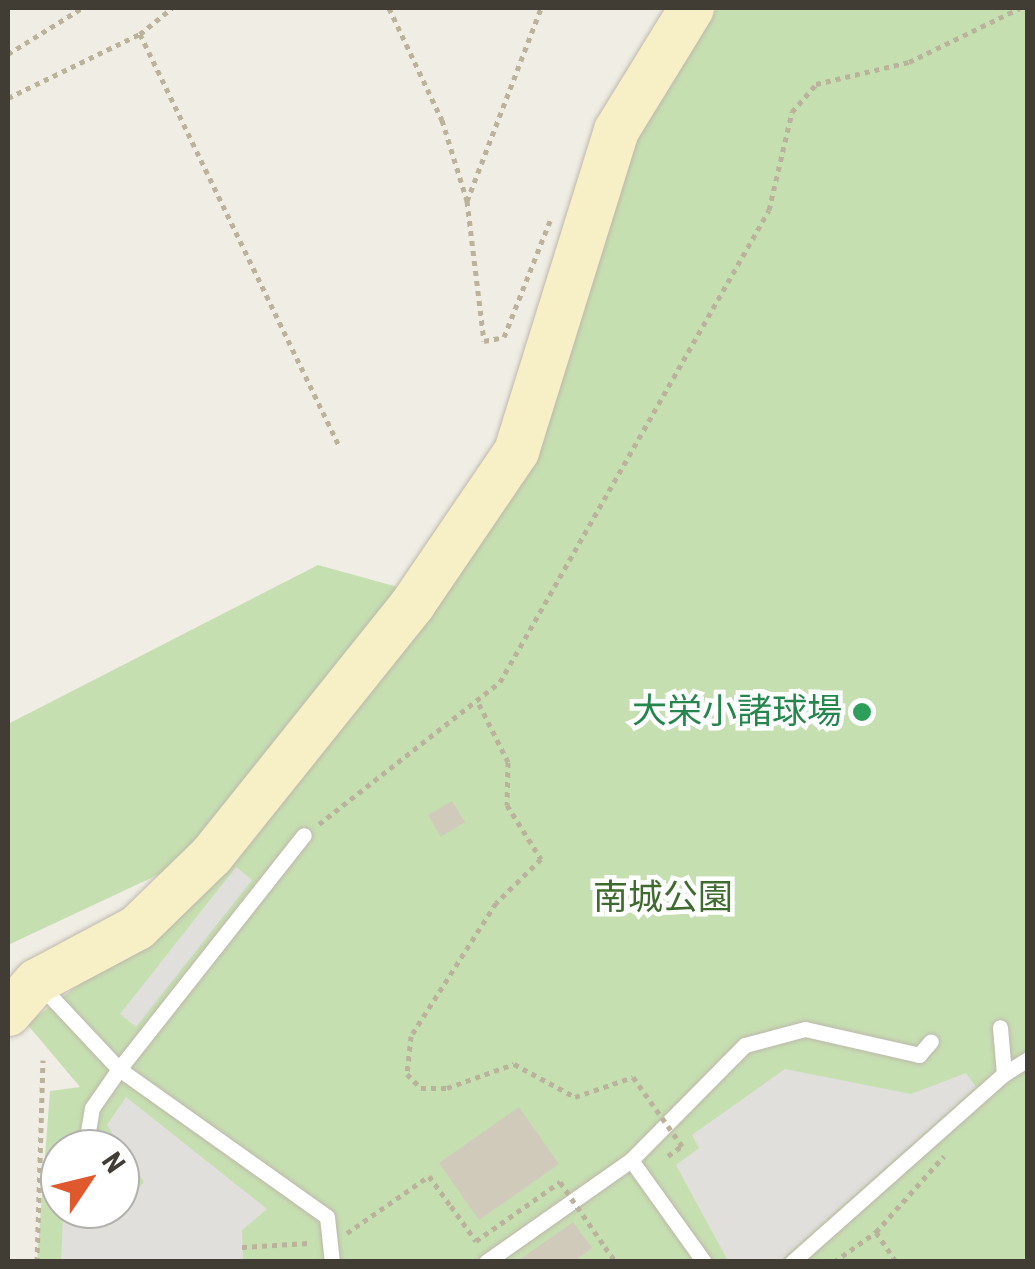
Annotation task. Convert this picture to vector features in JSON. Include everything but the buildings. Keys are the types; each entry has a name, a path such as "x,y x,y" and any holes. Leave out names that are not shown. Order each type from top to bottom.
{"street":[{"path":"22,997 136,927 172,896 412,604 516,451 582,222 616,130 690,8"}],"lane":[{"path":"88,1129 92,1108 119,1070 304,835"},
{"path":"22,997 327,1216 334,1242 332,1262"},
{"path":"1000,1027 1004,1074"},
{"path":"486,1262 630,1160 745,1045 805,1029 919,1055 932,1041"},
{"path":"792,1262 1004,1074 1028,1060"},
{"path":"630,1160 704,1262"}],"path":[{"path":"8,54 82,8"},
{"path":"8,98 140,34 172,8"},
{"path":"389,8 442,120 466,201 484,341 494,345 550,218 582,222"},
{"path":"466,201 541,8"},
{"path":"304,835 479,704 500,682 768,210 792,112 838,74 909,62 1020,8"},
{"path":"140,34 340,447"},
{"path":"479,704 508,762 507,805 541,859 496,903 411,1036 407,1074 420,1088 447,1088 514,1064 574,1098 634,1078 682,1146 661,1161 669,1172"},
{"path":"37,1262 43,1060"},
{"path":"834,1262 876,1232 944,1160 945,1128"},
{"path":"366,1220 430,1176 476,1241 560,1182 616,1262"},
{"path":"876,1232 896,1262"},
{"path":"242,1247 334,1242"}],"green space":[{"name":"南城公園","path":"718,8 1027,8 1027,1261 37,1261 40,1222 40,1229 140,1229 140,1129 47,1129 50,1091 80,1087 27,1024 185,904 166,871 8,945 8,724 318,565 434,597 632,137 683,46"}],"shaded area":[{"path":"236,867 252,880 136,1027 120,1014"},
{"path":"785,1069 911,1094 966,1073 976,1087 780,1261 728,1261 676,1165 699,1148 692,1135"},
{"path":"126,1097 267,1209 242,1230 243,1261 61,1261 63,1229 140,1229 140,1186 144,1182 140,1176 140,1129 110,1129 107,1125"}],"place":[{"name":"大栄小諸球場","path":"862,712"}]}
